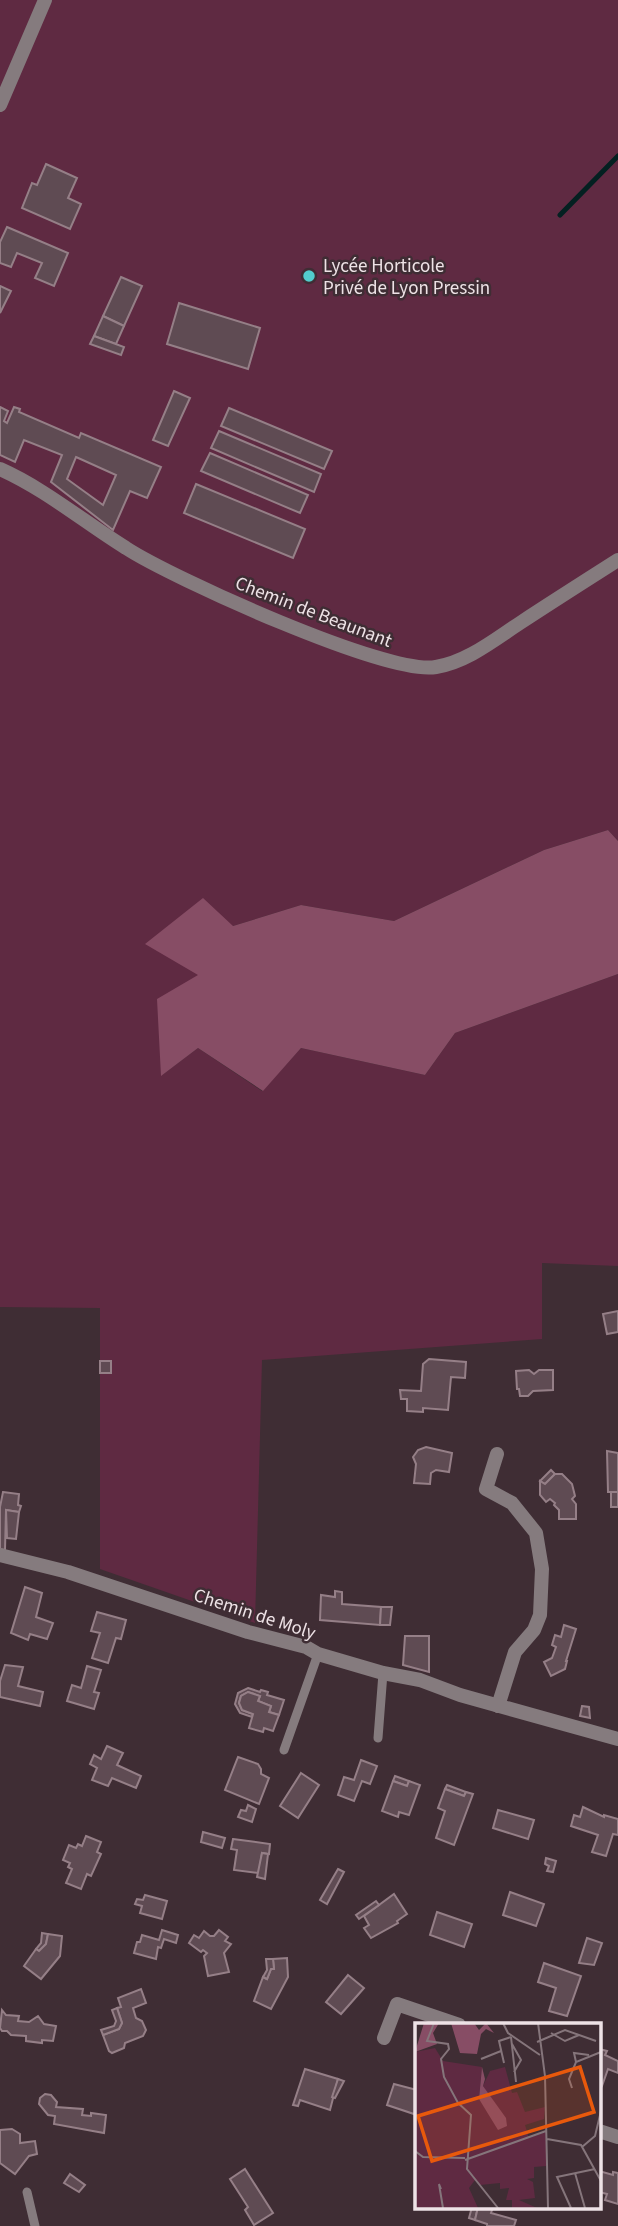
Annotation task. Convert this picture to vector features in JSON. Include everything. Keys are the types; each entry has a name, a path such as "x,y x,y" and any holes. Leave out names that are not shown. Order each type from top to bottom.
{"street":[{"path":"0,105 45,0"},
{"name":"Chemin de Beaunant","path":"0,469 23,479 128,550 170,571 236,603 346,647 402,666 434,668 469,656 618,561"},
{"path":"497,1454 486,1489 512,1503 536,1533 542,1569 540,1615 534,1630 515,1652 498,1706"},
{"name":"Chemin de Moly","path":"0,1555 68,1572 248,1632 306,1647 318,1654 383,1673 420,1680 498,1706 618,1739"},
{"path":"384,2038 397,2004 452,2023"},
{"path":"600,2131 618,2137"}],"lane":[{"path":"284,1750 318,1654"},
{"path":"379,1738 383,1673"},
{"path":"27,2192 35,2226"}],"shaded area":[{"path":"0,0 618,0 618,841 608,830 544,850 394,921 301,905 233,926 199,975 162,1075 198,1048 262,1091 301,1048 425,1075 455,1033 618,974 618,1266 542,1263 542,1339 262,1360 255,1623 100,1569 100,1308 0,1307"},
{"path":"608,830 618,841 618,974 455,1033 425,1075 301,1048 263,1091 198,1048 161,1076 157,999 198,975 145,944 203,898 233,926 301,905 394,921 544,850"}],"building":[{"path":"46,164 77,178 68,198 81,204 70,229 22,208 32,183 37,185"},
{"path":"7,227 68,253 54,286 35,278 42,263 17,253 11,267 0,263 0,242"},
{"path":"121,277 142,286 124,326 103,316"},
{"path":"0,286 11,291 0,313"},
{"path":"179,303 260,328 248,369 167,344"},
{"path":"103,316 124,326 116,344 94,336"},
{"path":"94,336 124,347 121,355 90,344"},
{"path":"174,391 190,398 168,446 153,440"},
{"path":"0,407 8,411 4,421 7,423 14,407 20,409 19,412 79,438 81,433 161,467 147,498 130,491 113,530 51,482 62,455 24,440 15,462 0,455","holes":["76,457 116,475 103,505 67,479"]},
{"path":"229,408 332,451 324,469 221,426"},
{"path":"219,431 321,474 314,492 211,448"},
{"path":"210,453 308,495 300,513 201,471"},
{"path":"196,484 305,529 293,558 184,513"},
{"path":"618,1311 618,1332 607,1334 603,1314"},
{"path":"429,1359 466,1362 465,1378 451,1377 448,1410 423,1408 423,1412 407,1411 407,1399 401,1399 400,1390 421,1391 423,1364"},
{"path":"100,1361 111,1361 111,1373 100,1373"},
{"path":"529,1370 534,1374 539,1370 553,1370 553,1390 533,1391 528,1396 520,1396 516,1371"},
{"path":"426,1447 452,1453 449,1472 436,1470 431,1473 430,1484 414,1483 416,1464 413,1457 418,1450"},
{"path":"607,1451 618,1453 618,1492 608,1492"},
{"path":"551,1470 555,1474 545,1484 540,1481"},
{"path":"555,1474 562,1474 572,1484 576,1519 559,1519 559,1510 555,1503 550,1499 546,1502 540,1495 540,1481 545,1484"},
{"path":"3,1492 19,1494 18,1505 21,1506 19,1512 6,1510 5,1550 0,1549 0,1507"},
{"path":"611,1492 618,1492 618,1507 611,1507"},
{"path":"6,1510 19,1512 16,1539 7,1538"},
{"path":"25,1587 42,1593 36,1617 53,1623 47,1639 30,1634 28,1640 11,1633"},
{"path":"335,1591 342,1592 342,1604 381,1607 380,1625 320,1620 321,1595 335,1597"},
{"path":"381,1607 392,1607 390,1625 380,1625"},
{"path":"97,1612 126,1620 121,1639 116,1638 108,1663 92,1658 100,1633 91,1631"},
{"path":"564,1625 576,1629 565,1669 551,1676 544,1662 552,1658 556,1647 552,1645 555,1635 561,1637"},
{"path":"405,1636 429,1636 429,1672 403,1665"},
{"path":"5,1665 23,1667 18,1686 43,1692 40,1706 0,1697 0,1681"},
{"path":"87,1666 101,1670 94,1692 99,1693 94,1709 67,1701 72,1685 81,1688"},
{"path":"248,1688 268,1692 267,1695 284,1700 279,1715 269,1712 271,1706 258,1701 260,1696 248,1692 241,1696 239,1703 242,1710 253,1714 252,1717 240,1713 235,1704 238,1693"},
{"path":"248,1692 260,1696 258,1701 271,1706 269,1712 279,1715 273,1731 264,1728 263,1732 249,1728 253,1714 242,1710 239,1703 241,1696"},
{"path":"582,1706 589,1707 590,1718 580,1716"},
{"path":"107,1746 123,1753 117,1765 141,1776 136,1788 112,1778 108,1786 92,1780 97,1768 90,1764 94,1755 101,1759"},
{"path":"238,1757 258,1764 261,1774 269,1778 259,1804 225,1790"},
{"path":"361,1760 377,1766 370,1784 362,1781 354,1801 338,1795 344,1777 354,1780"},
{"path":"301,1773 319,1785 298,1818 280,1806"},
{"path":"395,1776 409,1781 407,1786 393,1781"},
{"path":"393,1781 407,1786 409,1781 420,1785 409,1815 399,1812 398,1817 382,1811"},
{"path":"447,1785 466,1792 464,1796 445,1789"},
{"path":"445,1789 464,1796 466,1792 473,1794 454,1845 436,1838 445,1811 438,1808"},
{"path":"248,1805 256,1809 252,1822 238,1817 241,1810 246,1811"},
{"path":"583,1807 604,1817 618,1819 618,1835 613,1834 606,1856 592,1852 598,1835 571,1826 574,1815 580,1817"},
{"path":"498,1810 534,1820 528,1839 493,1828"},
{"path":"203,1832 225,1838 222,1848 201,1842"},
{"path":"86,1836 101,1842 97,1852 101,1854 91,1876 87,1874 81,1889 66,1883 72,1869 68,1867 70,1863 63,1860 69,1845 76,1848 78,1844 82,1846"},
{"path":"233,1839 270,1844 269,1854 262,1853 259,1873 234,1870 237,1850 231,1849"},
{"path":"262,1853 268,1854 265,1879 257,1877"},
{"path":"546,1858 556,1861 553,1872 547,1871 549,1866 545,1864"},
{"path":"338,1869 344,1872 327,1904 320,1900"},
{"path":"510,1892 544,1904 536,1926 503,1915"},
{"path":"394,1894 407,1914 397,1921 398,1923 371,1938 364,1928 369,1925 364,1916"},
{"path":"145,1895 167,1901 162,1919 140,1913 142,1906 135,1904 137,1899 143,1900"},
{"path":"376,1901 379,1905 359,1919 356,1915"},
{"path":"437,1912 472,1924 464,1947 430,1935"},
{"path":"162,1930 178,1935 176,1943 164,1939 161,1948 158,1947 156,1959 134,1953 142,1935 159,1940"},
{"path":"219,1930 228,1937 225,1941 231,1944 224,1953 229,1972 208,1976 204,1956 207,1953 189,1943 194,1935 199,1938 204,1931 214,1936"},
{"path":"42,1933 48,1934 46,1944 39,1951 36,1949 41,1943"},
{"path":"48,1934 62,1936 60,1956 41,1979 24,1966 36,1949 39,1951 46,1944"},
{"path":"587,1938 602,1943 594,1965 579,1963"},
{"path":"287,1958 288,1977 271,2009 254,2001 263,1977 267,1979 271,1969 274,1969 273,1959"},
{"path":"266,1959 273,1959 274,1969 271,1969 267,1979 263,1977 267,1970"},
{"path":"544,1963 581,1976 567,2016 549,2011 556,1988 538,1982"},
{"path":"348,1975 364,1988 341,2014 326,2002"},
{"path":"141,1989 146,2003 133,2008 136,2018 142,2021 146,2030 143,2036 125,2043 124,2048 112,2053 103,2035 119,2029 122,2023 117,2008 121,2007 118,1998"},
{"path":"117,2008 122,2023 119,2029 103,2035 101,2030 114,2026 116,2021 112,2010"},
{"path":"2,2010 6,2015 19,2016 18,2021 29,2022 38,2016 44,2024 56,2026 53,2041 26,2041 26,2036 2,2031"},
{"path":"600,2049 607,2051 605,2055 618,2061 618,2073 608,2069 602,2086"},
{"path":"305,2069 338,2079 330,2110 300,2100 298,2106 293,2105"},
{"path":"338,2079 344,2081 335,2098 332,2097"},
{"path":"394,2084 415,2089 415,2114 387,2105"},
{"path":"45,2094 51,2095 57,2102 56,2107 83,2109 82,2115 106,2115 104,2133 54,2124 55,2116 48,2115 39,2104 40,2098"},
{"path":"12,2129 20,2134 20,2143 35,2141 37,2154 29,2156 15,2174 0,2163 0,2130"},
{"path":"245,2169 273,2213 254,2225 245,2210 248,2207 230,2179"},
{"path":"600,2171 613,2175 613,2172 618,2173 618,2204 605,2200 607,2194 600,2192"},
{"path":"70,2174 85,2185 79,2192 64,2183"},
{"path":"472,2208 478,2208 475,2220 469,2218"},
{"path":"478,2208 493,2208 491,2213 516,2220 514,2226 487,2226 475,2220"}],"waterway":[{"path":"560,215 618,156"}],"place":[{"name":"Lycée Horticole Privé de Lyon Pressin","path":"309,276"}]}
